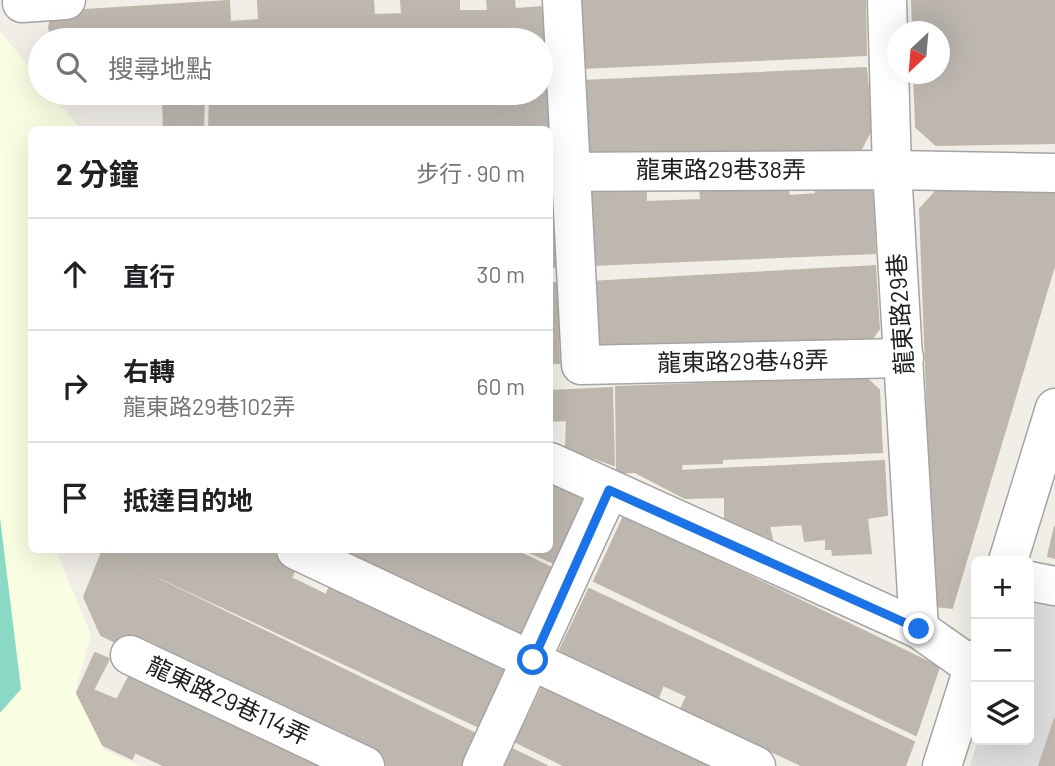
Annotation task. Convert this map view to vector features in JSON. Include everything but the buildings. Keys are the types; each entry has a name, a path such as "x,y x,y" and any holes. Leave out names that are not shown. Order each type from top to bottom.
{"street":[{"path":"22,3 66,0"},
{"path":"561,172 562,0"},
{"name":"龍東路29巷","path":"887,0 892,170 919,629"},
{"name":"龍東路29巷38弄","path":"561,172 892,170 1055,173"},
{"name":"龍東路29巷48弄","path":"561,172 581,365 904,358"},
{"path":"1010,556 1055,408"},
{"path":"553,463 919,629 971,661"},
{"path":"482,766 609,490"},
{"path":"302,553 756,766"},
{"path":"1034,582 1055,586"},
{"name":"龍東路29巷114弄","path":"130,655 365,766"},
{"path":"942,766 971,675"}],"shaded area":[{"path":"0,31 28,65 28,105 61,105 78,126 28,126 28,553 57,553 91,635 75,692 104,750 140,766 0,766"},
{"path":"1034,590 1055,595 1055,766 970,766 976,745 1034,745"}],"green space":[{"path":"0,518 21,689 0,713"}],"route":[{"path":"533,660 609,490 919,629"}]}
